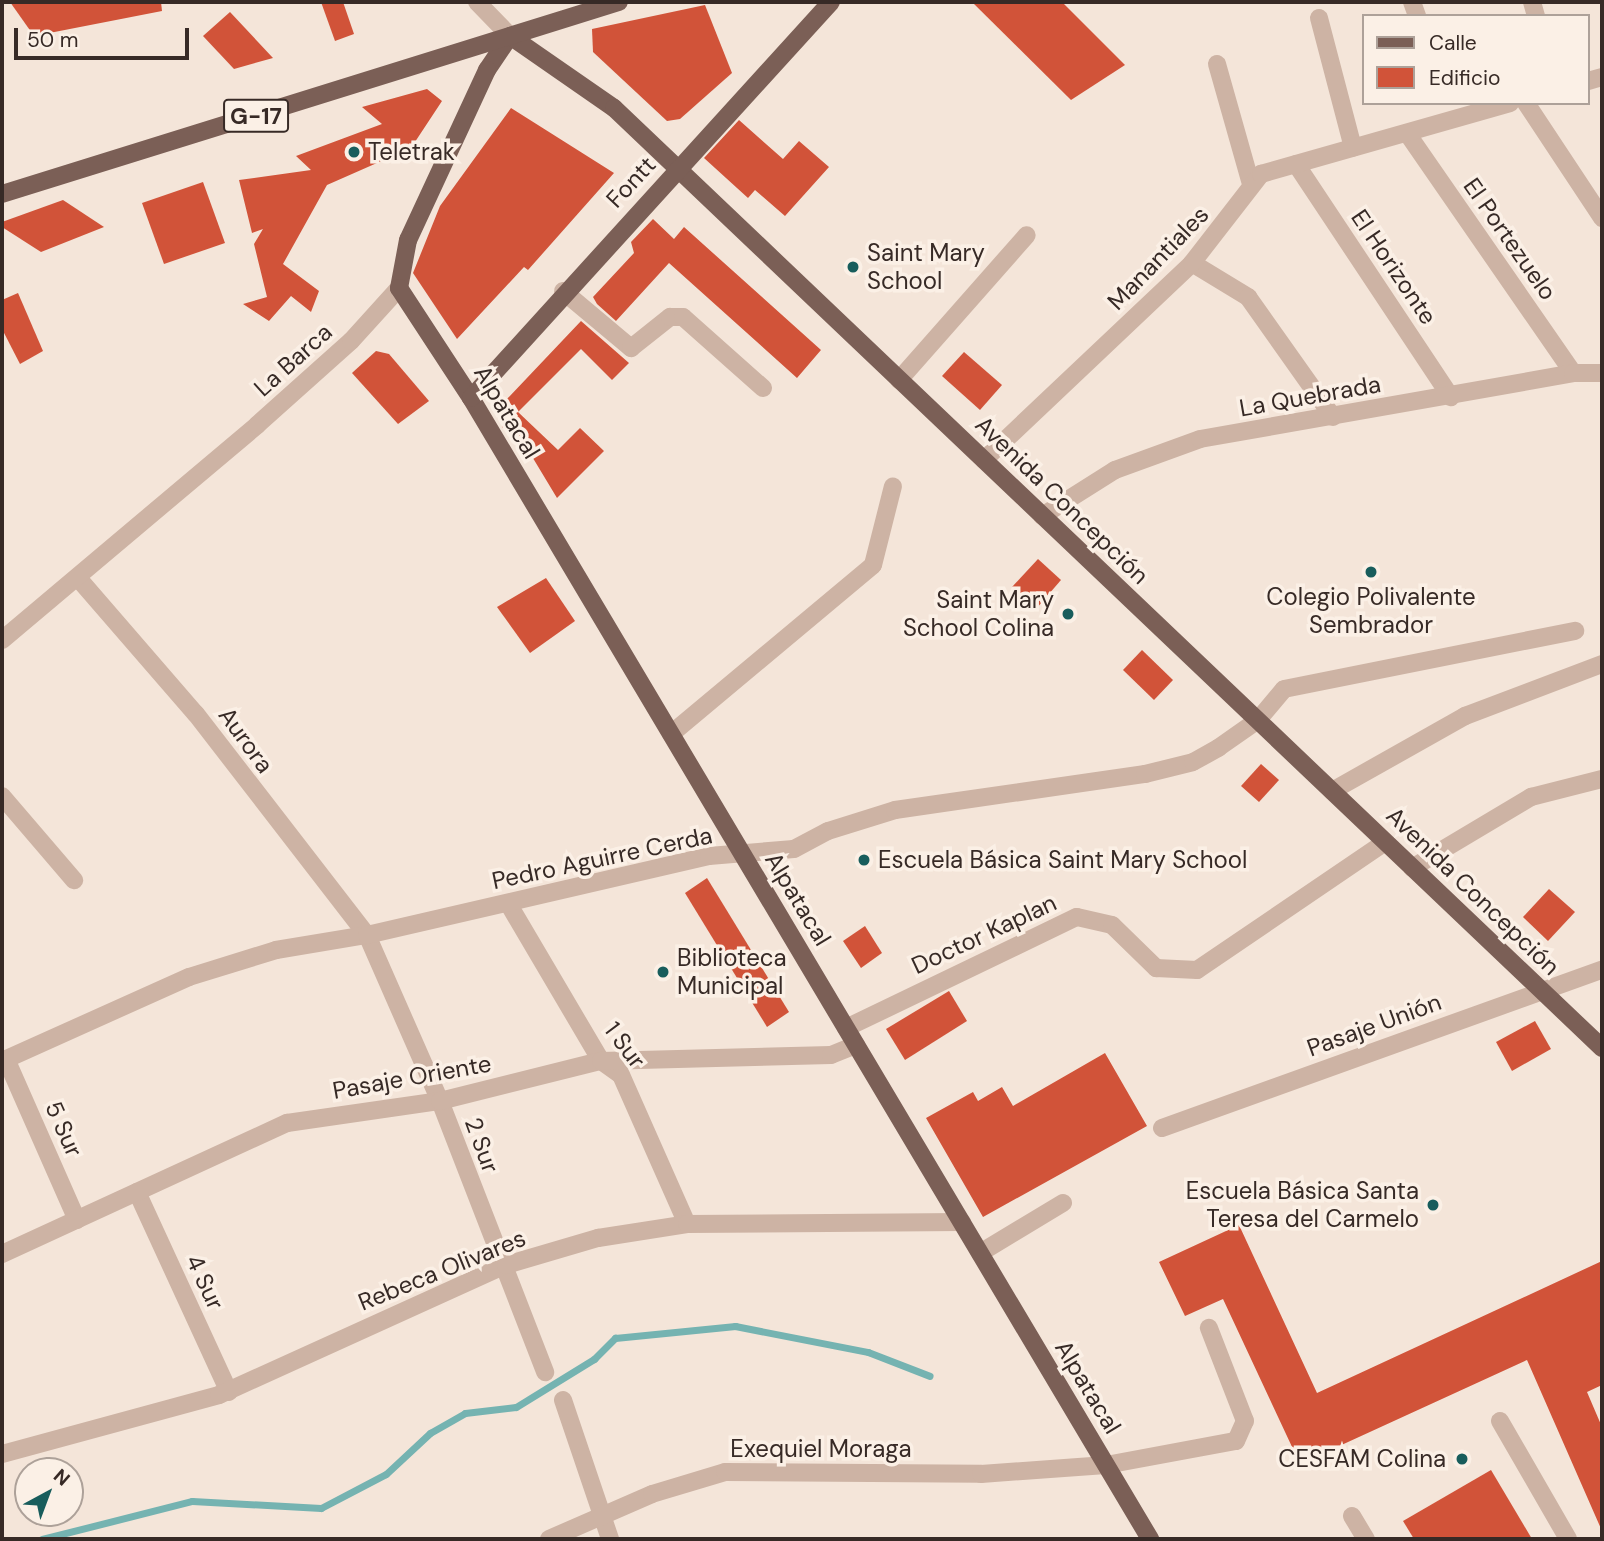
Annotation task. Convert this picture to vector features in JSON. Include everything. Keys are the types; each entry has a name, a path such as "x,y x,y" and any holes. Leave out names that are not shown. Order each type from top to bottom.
{"main road":[{"name":"G-17","path":"2,194 619,2"},
{"name":"Fontt","path":"471,398 563,291 831,2"},
{"name":"Avenida Concepción","path":"510,36 614,108 1602,1048"},
{"path":"399,288 408,240 487,70 510,36"},
{"name":"Alpatacal","path":"399,288 471,398 1150,1539"}],"street":[{"name":"Avenida Concepción","path":"477,2 510,36"},
{"path":"1319,18 1353,148"},
{"path":"1217,64 1250,181 1296,164 1407,133 1454,111 1496,105"},
{"path":"1526,105 1602,218"},
{"name":"El Portezuelo","path":"1407,133 1573,373"},
{"name":"El Horizonte","path":"1296,164 1451,397"},
{"name":"Manantiales","path":"984,460 1192,263 1236,212 1250,181"},
{"path":"899,380 1027,235"},
{"path":"1192,263 1248,297 1333,417"},
{"name":"La Barca","path":"2,640 257,425 351,341 399,288"},
{"path":"563,291 631,348 670,317 683,317 763,388"},
{"name":"La Quebrada","path":"1042,516 1115,470 1200,439 1451,397 1573,373 1602,373"},
{"path":"671,734 873,565 893,486"},
{"name":"Aurora","path":"78,578 197,714 367,935"},
{"name":"Pedro Aguirre Cerda","path":"4,1060 224,965 709,856 794,849 828,831 895,810 1181,765 1258,720 1284,689 1575,631"},
{"path":"1332,791 1465,716 1602,664"},
{"path":"1412,868 1531,797 1602,779"},
{"path":"2,796 74,880"},
{"name":"Doctor Kaplan","path":"846,1028 1077,917 1112,925 1156,968 1197,970 1385,842"},
{"name":"1 Sur","path":"508,903 601,1061 621,1075 687,1224"},
{"name":"2 Sur","path":"367,935 440,1101 468,1182 506,1265 545,1372"},
{"name":"Pasaje Unión","path":"1162,1128 1602,970"},
{"name":"Pasaje Oriente","path":"2,1254 287,1123 440,1101 601,1061 831,1055 856,1045"},
{"name":"5 Sur","path":"4,1060 77,1220"},
{"name":"4 Sur","path":"137,1192 229,1392"},
{"path":"980,1253 1063,1203"},
{"name":"Rebeca Olivares","path":"2,1454 229,1392 506,1265 598,1238 687,1224 962,1222"},
{"name":"Exequiel Moraga","path":"549,1539 725,1472 981,1474 1106,1465 1236,1441 1245,1421 1209,1328"},
{"path":"563,1400 610,1539"},
{"path":"1500,1421 1568,1539"},
{"path":"1352,1516 1366,1539"}],"building":[{"path":"10,2 161,2 162,11 34,36"},
{"path":"321,2 343,2 354,34 335,41"},
{"path":"972,2 1062,2 1125,65 1071,100"},
{"path":"705,5 732,73 680,119 667,121 593,52 592,29"},
{"path":"230,12 273,58 234,69 203,36"},
{"path":"427,89 442,101 411,148 327,185 283,264 319,291 311,312 291,296 269,321 243,304 267,297 254,244 263,229 252,233 239,180 311,170 296,156 382,124 362,107"},
{"path":"511,108 614,173 528,270 524,267 457,339 413,273 440,206"},
{"path":"739,120 783,159 799,141 829,167 785,216 755,190 748,198 704,158"},
{"path":"203,182 225,243 164,264 142,203"},
{"path":"63,200 104,227 41,252 2,227 2,222"},
{"path":"653,219 674,239 684,227 821,350 797,378 669,263 616,321 597,304 593,297 634,253 631,242"},
{"path":"18,293 43,351 20,364 2,329 2,300"},
{"path":"581,321 629,363 612,380 581,349 518,412 558,450 580,428 604,451 557,498 510,420 502,428 504,411 498,401 506,400"},
{"path":"376,351 389,354 429,401 398,424 352,373"},
{"path":"964,352 1002,385 980,410 942,376"},
{"path":"1038,559 1061,580 1036,609 1012,587"},
{"path":"546,578 575,621 530,653 497,607"},
{"path":"1142,650 1173,680 1154,700 1123,670"},
{"path":"1261,764 1279,780 1259,802 1241,786"},
{"path":"707,878 789,1012 767,1027 685,893"},
{"path":"1549,889 1575,912 1548,941 1523,917"},
{"path":"865,926 882,953 861,968 843,941"},
{"path":"949,991 967,1021 905,1060 886,1029"},
{"path":"1535,1021 1551,1049 1512,1071 1496,1042"},
{"path":"1105,1053 1147,1126 983,1217 926,1118 973,1092 978,1101 1002,1087 1013,1106"},
{"path":"1239,1225 1317,1393 1602,1261 1602,1385 1587,1392 1602,1427 1602,1531 1527,1360 1300,1464 1223,1299 1185,1316 1159,1262"},
{"path":"1491,1470 1532,1539 1414,1539 1403,1521"}],"waterway":[{"path":"42,1539 192,1501 321,1508 386,1474 430,1433 465,1413 516,1407 594,1359 615,1338 735,1326 868,1352 930,1376"}],"place":[{"name":"Teletrak","path":"354,152"},
{"name":"Saint Mary School","path":"853,267"},
{"name":"Colegio Polivalente Sembrador","path":"1371,572"},
{"name":"Saint Mary School Colina","path":"1068,614"},
{"name":"Escuela Básica Saint Mary School","path":"864,860"},
{"name":"Biblioteca Municipal","path":"663,972"},
{"name":"Escuela Básica Santa Teresa del Carmelo","path":"1433,1205"},
{"name":"CESFAM Colina","path":"1462,1459"}]}
